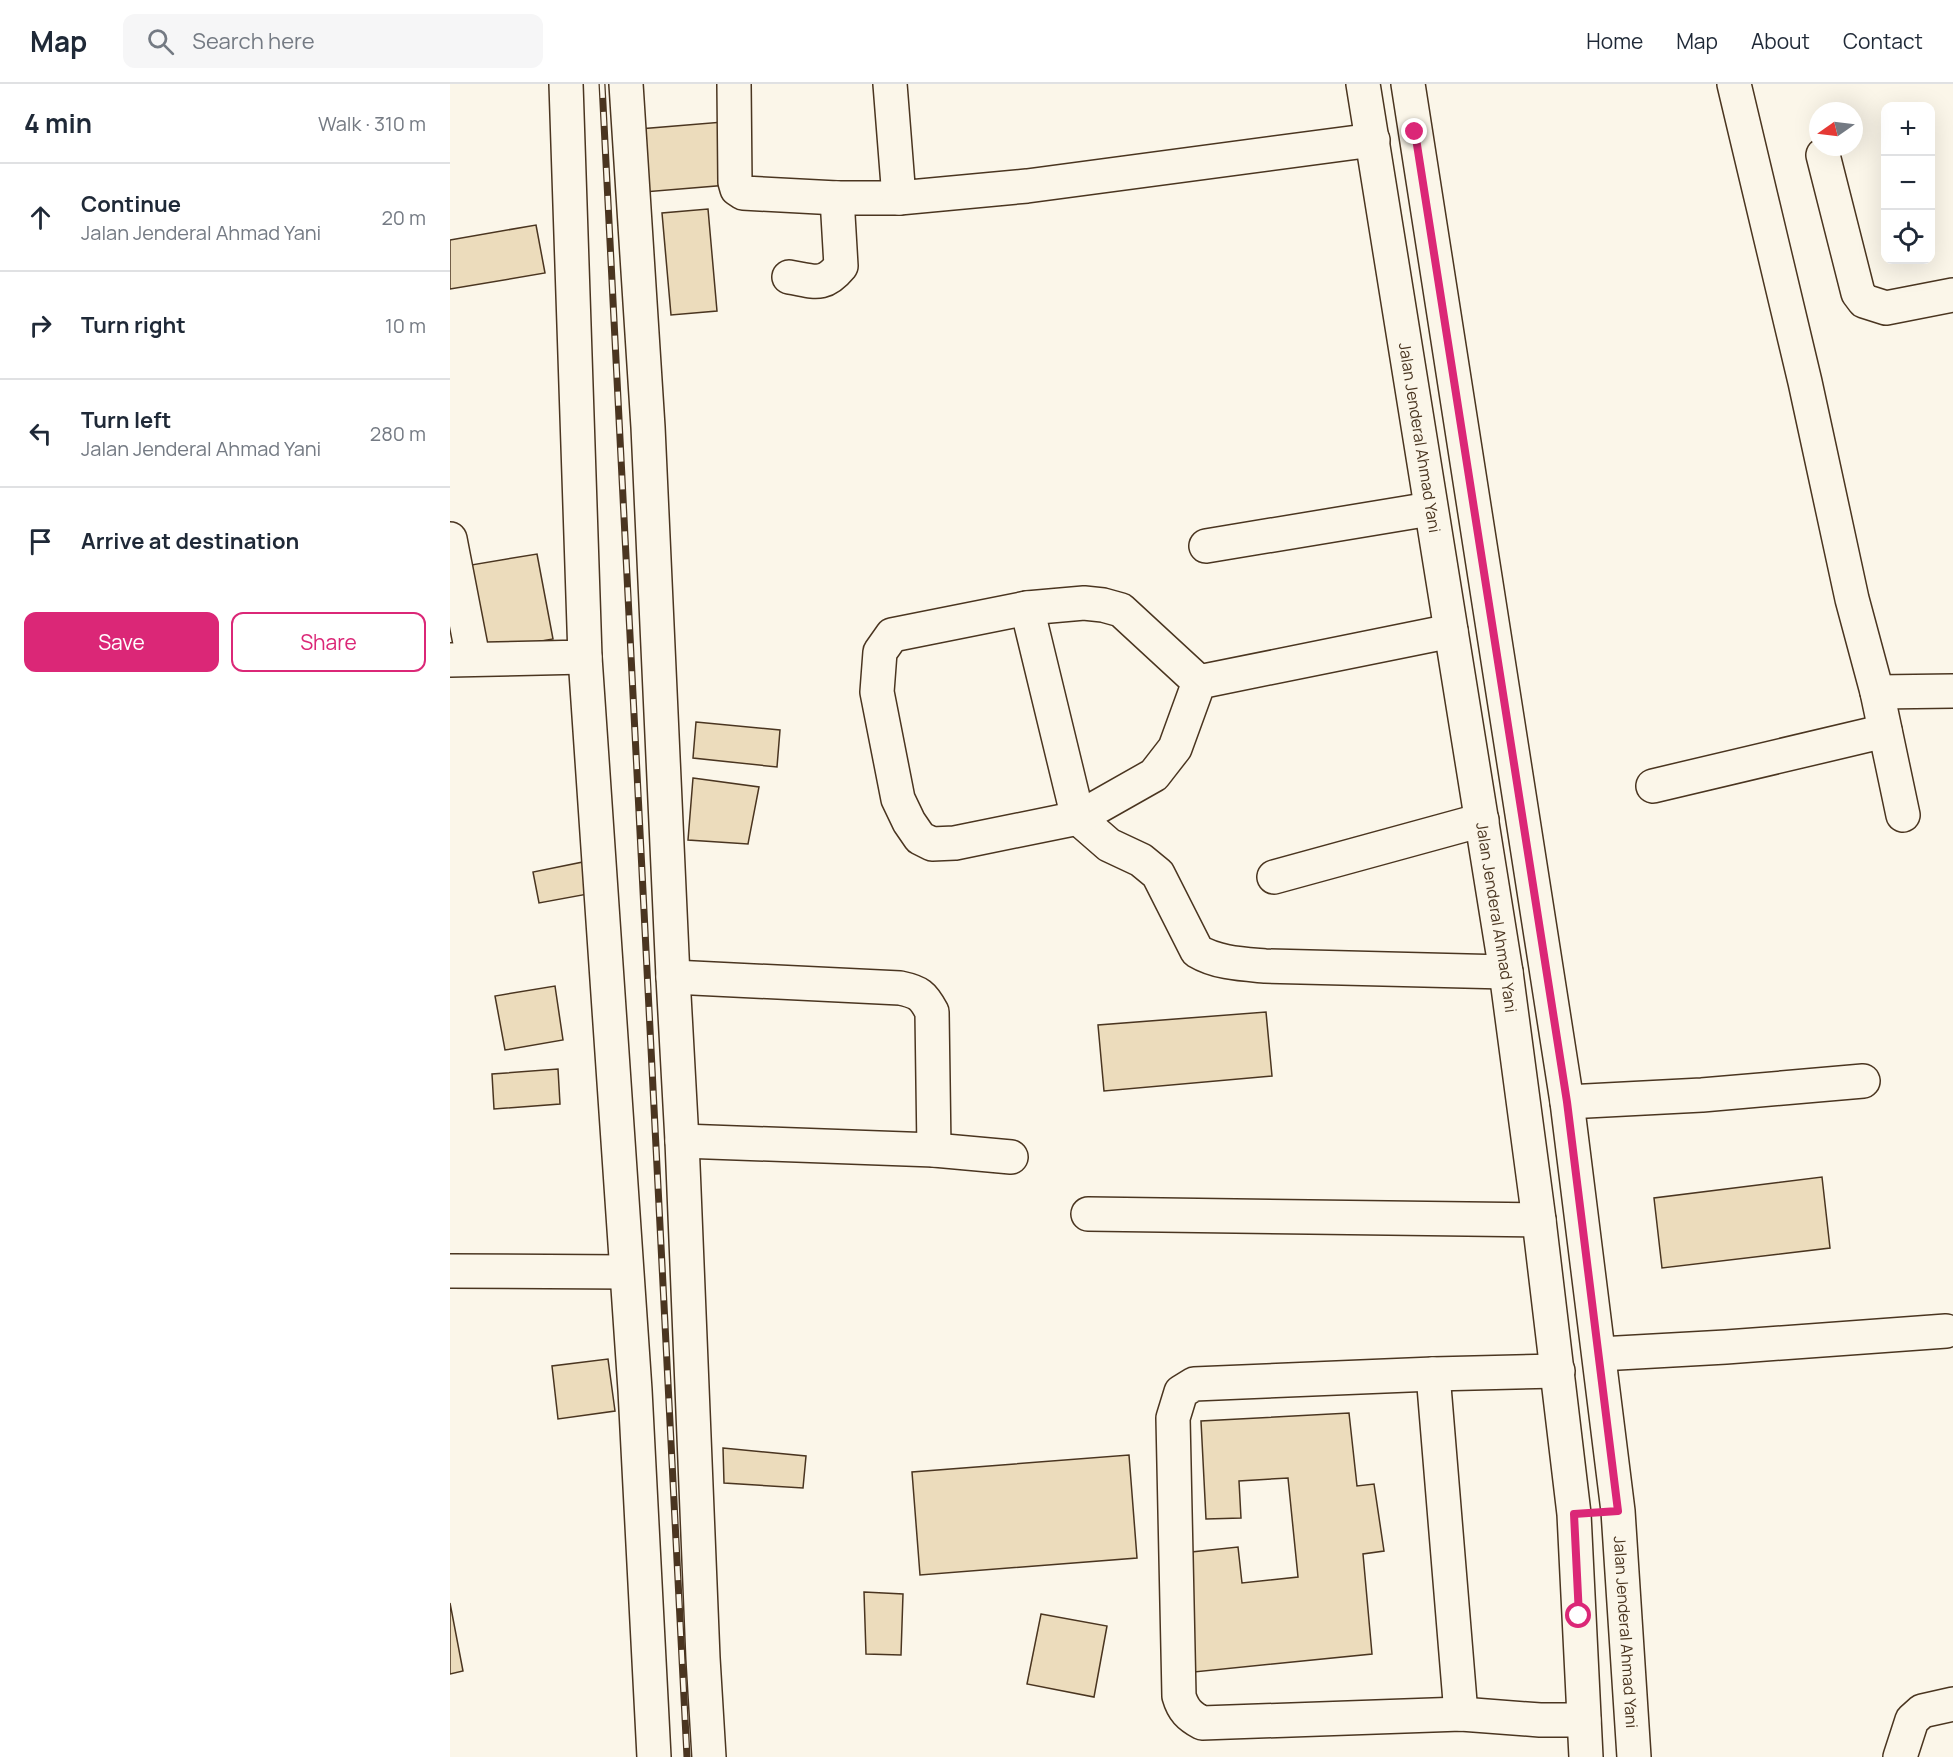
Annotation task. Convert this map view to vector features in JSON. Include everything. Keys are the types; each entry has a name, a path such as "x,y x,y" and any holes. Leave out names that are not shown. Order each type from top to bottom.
{"street":[{"path":"566,84 585,657 635,1390 654,1757"},
{"path":"626,84 648,427 709,1757"},
{"path":"734,84 735,182 737,189 743,193 837,198 899,198 1028,186 1373,140"},
{"path":"890,84 899,198"},
{"name":"Jalan Jenderal Ahmad Yani","path":"1363,84 1506,972 1558,1371 1574,1514 1586,1757"},
{"name":"Jalan Jenderal Ahmad Yani","path":"1408,84 1567,1102 1618,1511 1635,1757"},
{"path":"1734,84 1805,382 1852,600 1876,692 1903,815"},
{"path":"1823,156 1858,293 1864,301 1886,308 1953,295"},
{"path":"789,277 818,282 831,278 841,266 837,198"},
{"path":"1206,546 1430,509"},
{"path":"450,539 462,659 585,657"},
{"path":"1084,603 1103,605 1121,610 1199,682 1175,748 1154,775 1078,818 955,843 932,844 920,838 898,799 877,692 880,652 892,635 1026,608 1084,603"},
{"path":"1026,608 1078,818 1109,844 1125,855 1141,860 1158,874 1197,951 1207,957 1228,962 1265,966 1506,972"},
{"path":"1199,682 1451,632"},
{"path":"1876,692 1953,691"},
{"path":"1653,786 1885,731"},
{"path":"1274,877 1482,820"},
{"path":"673,977 900,988 914,991 924,998 932,1012 934,1150"},
{"path":"1567,1102 1702,1095 1863,1081"},
{"path":"682,1141 934,1150 1011,1157"},
{"path":"1088,1214 1539,1220"},
{"path":"450,1271 626,1272"},
{"path":"1600,1354 1946,1330"},
{"path":"1558,1371 1194,1384 1181,1392 1173,1418 1179,1696 1183,1709 1202,1723 1461,1714 1540,1720 1584,1720"},
{"path":"1433,1374 1461,1714"},
{"path":"1574,1514 1618,1511"},
{"path":"1900,1757 1912,1720 1922,1711 1953,1704"}],"building":[{"path":"723,122 728,185 644,192 639,129"},
{"path":"708,209 717,311 671,315 662,213"},
{"path":"536,225 545,273 450,289 450,240"},
{"path":"537,554 553,639 486,651 471,565"},
{"path":"696,722 780,730 777,767 693,758"},
{"path":"693,778 759,787 748,844 688,840"},
{"path":"583,862 588,894 539,903 533,872"},
{"path":"555,986 563,1040 505,1050 495,996"},
{"path":"1266,1012 1272,1076 1104,1091 1098,1025"},
{"path":"558,1069 560,1104 494,1109 492,1074"},
{"path":"1822,1177 1830,1248 1662,1268 1654,1198"},
{"path":"608,1359 615,1411 558,1419 552,1366"},
{"path":"1349,1413 1357,1486 1374,1484 1384,1551 1363,1554 1372,1654 1194,1672 1182,1553 1238,1547 1242,1583 1298,1577 1288,1478 1239,1481 1241,1518 1206,1519 1201,1421"},
{"path":"723,1448 806,1456 803,1488 724,1483"},
{"path":"1129,1455 1137,1558 920,1575 912,1472"},
{"path":"864,1592 903,1594 901,1655 866,1654"},
{"path":"450,1603 463,1671 450,1674"},
{"path":"1041,1614 1107,1626 1094,1697 1027,1684"}],"railway":[{"path":"602,84 687,1757"}],"route":[{"path":"1415,132 1567,1102 1618,1511 1574,1514 1579,1616"}]}
